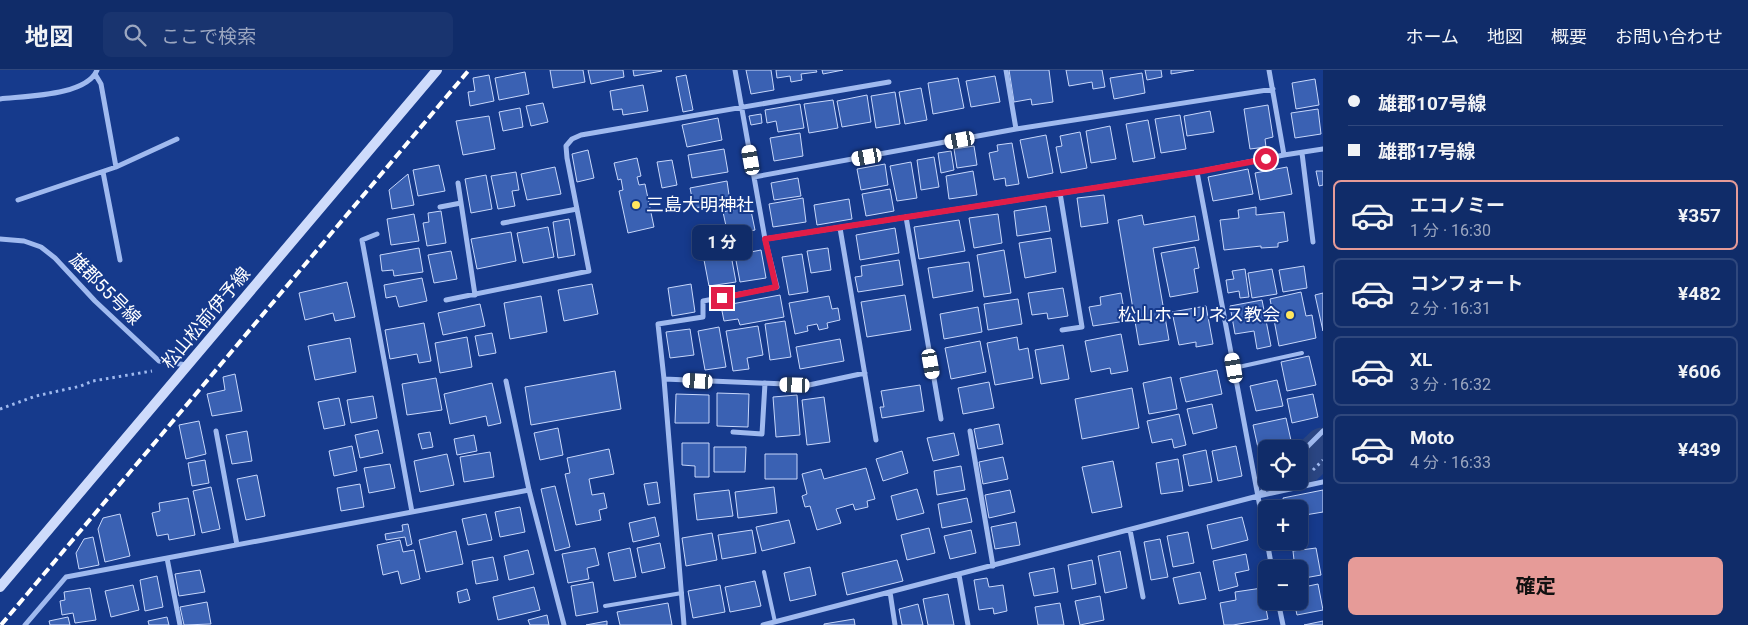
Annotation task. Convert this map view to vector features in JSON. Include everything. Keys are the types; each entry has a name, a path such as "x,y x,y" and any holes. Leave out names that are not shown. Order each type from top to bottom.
{"main road":[{"name":"松山松前伊予線","path":"0,587 436,70"}],"street":[{"path":"684,625 658,324 703,317 703,301 776,287 765,239 736,70"},
{"path":"1006,70 1016,129"},
{"path":"1269,70 1284,155"},
{"path":"0,99 53,93 73,88 88,82 96,72 101,84 116,167"},
{"path":"446,300 589,271 567,158 566,146 572,139 581,135 889,82"},
{"path":"754,177 1016,129 1272,89"},
{"path":"18,200 103,172 177,139"},
{"path":"765,239 1197,172 1323,149"},
{"path":"1302,152 1313,242"},
{"path":"103,172 120,260"},
{"path":"1197,172 1259,500"},
{"path":"458,183 475,295"},
{"path":"1060,193 1082,326 1062,330"},
{"path":"440,207 461,203"},
{"path":"503,223 577,209"},
{"path":"906,217 940,420"},
{"path":"840,228 876,440"},
{"path":"377,234 362,240 412,512"},
{"name":"雄郡55号線","path":"0,239 24,241 40,247 55,258 95,301 159,361 188,365"},
{"path":"664,379 809,385 865,373"},
{"path":"506,381 529,490 564,625"},
{"path":"733,432 762,434 765,384"},
{"path":"216,431 237,545"},
{"path":"970,431 993,566"},
{"path":"1308,446 1323,431"},
{"path":"763,625 1258,496 1323,482"},
{"path":"25,625 66,577 529,490"},
{"path":"1258,496 1264,490"},
{"path":"1130,530 1143,597"},
{"path":"167,558 180,625"},
{"path":"959,575 968,625"},
{"path":"890,592 895,625"},
{"path":"1280,610 1283,625"},
{"path":"789,618 790,625"}],"lane":[{"path":"1234,368 1302,353"},
{"path":"764,572 776,622"},
{"path":"605,606 682,593"}],"path":[{"path":"0,409 36,396 82,386 93,381 159,370"}],"building":[{"path":"550,70 583,70 585,82 553,88"},
{"path":"588,70 623,70 624,77 591,84"},
{"path":"633,70 661,70 662,71 634,76"},
{"path":"746,70 771,70 774,90 751,94"},
{"path":"776,70 816,70 817,72 801,74 802,80 791,82 790,76 777,78"},
{"path":"822,70 843,70 823,74"},
{"path":"1009,70 1049,70 1053,102 1032,105 1031,99 1014,102"},
{"path":"1066,70 1102,70 1105,87 1093,89 1092,82 1069,86"},
{"path":"1145,70 1161,70 1162,77 1147,80"},
{"path":"1171,70 1194,70 1171,74"},
{"path":"525,72 529,94 499,100 495,78"},
{"path":"1142,73 1145,93 1114,99 1110,78"},
{"path":"489,75 494,101 470,106 468,92 475,91 473,78"},
{"path":"686,75 693,110 683,112 676,77"},
{"path":"995,76 1000,102 971,107 966,81"},
{"path":"958,78 964,108 933,114 928,83"},
{"path":"1315,79 1319,105 1296,109 1292,83"},
{"path":"643,85 648,111 623,115 622,109 613,110 610,91"},
{"path":"921,88 927,120 905,124 899,92"},
{"path":"895,92 900,124 876,128 871,96"},
{"path":"867,95 871,122 842,127 837,101"},
{"path":"833,100 838,128 809,133 804,104"},
{"path":"543,103 548,122 531,126 526,106"},
{"path":"800,104 804,128 778,132 776,121 767,123 765,110"},
{"path":"1268,105 1273,137 1265,139 1266,147 1250,149 1244,109"},
{"path":"520,108 523,127 503,131 499,112"},
{"path":"1318,109 1321,134 1295,138 1291,113"},
{"path":"1210,111 1214,132 1187,136 1184,116"},
{"path":"761,114 762,123 751,125 749,116"},
{"path":"1180,115 1186,149 1161,153 1155,119"},
{"path":"489,116 495,149 463,155 456,121"},
{"path":"718,118 722,140 687,147 682,125"},
{"path":"1148,120 1155,158 1133,162 1126,124"},
{"path":"1110,126 1116,159 1091,163 1086,131"},
{"path":"1080,132 1087,168 1061,173 1056,147 1062,146 1060,136"},
{"path":"800,133 803,156 774,161 770,138"},
{"path":"1046,135 1053,173 1028,178 1020,140"},
{"path":"1012,143 1019,184 1006,186 1005,178 994,180 989,153 998,151 997,145"},
{"path":"974,146 977,165 957,168 954,149"},
{"path":"724,149 728,172 692,178 688,155"},
{"path":"588,150 594,178 577,182 572,154"},
{"path":"951,151 954,170 941,173 938,153"},
{"path":"934,157 939,187 921,190 917,160"},
{"path":"637,158 641,176 637,177 639,185 645,184 654,227 628,233 619,191 623,190 621,179 618,180 614,163"},
{"path":"672,160 677,185 662,188 657,162"},
{"path":"911,162 917,198 897,201 890,166"},
{"path":"885,164 888,185 861,190 857,169"},
{"path":"439,165 445,191 418,196 413,170"},
{"path":"555,167 561,194 527,200 521,174"},
{"path":"1287,167 1292,194 1260,200 1255,173"},
{"path":"1248,169 1253,194 1213,201 1208,177"},
{"path":"973,171 977,195 949,199 946,176"},
{"path":"1316,171 1323,171 1323,185 1319,186"},
{"path":"516,172 519,190 512,191 515,206 498,209 491,176"},
{"path":"408,174 414,205 392,209 389,190"},
{"path":"486,175 492,209 471,213 465,179"},
{"path":"798,178 801,196 774,200 771,183"},
{"path":"727,181 730,202 694,208 690,188"},
{"path":"890,189 894,211 866,216 862,194"},
{"path":"1104,195 1108,223 1081,227 1077,198"},
{"path":"803,198 806,222 773,227 769,204"},
{"path":"849,199 852,219 817,225 814,205"},
{"path":"750,206 755,230 744,232 745,237 729,240 723,212"},
{"path":"1046,206 1050,231 1017,236 1014,211"},
{"path":"1256,207 1256,215 1284,212 1288,241 1278,243 1278,247 1261,248 1261,246 1224,250 1220,220 1239,218 1238,210"},
{"path":"441,211 446,243 427,246 423,223 429,222 428,213"},
{"path":"414,214 419,241 391,245 387,219"},
{"path":"998,214 1002,243 974,248 969,218"},
{"path":"1142,215 1144,225 1195,216 1199,240 1153,248 1169,340 1139,345 1118,220"},
{"path":"569,219 575,255 558,258 553,222"},
{"path":"959,220 965,251 919,259 914,227"},
{"path":"548,227 554,257 523,263 517,233"},
{"path":"895,228 899,253 860,260 856,235"},
{"path":"511,232 516,261 477,269 471,239"},
{"path":"1051,238 1056,272 1025,278 1019,243"},
{"path":"1195,247 1199,268 1194,269 1198,292 1170,297 1161,253"},
{"path":"419,248 423,272 394,276 393,270 382,271 380,255"},
{"path":"828,248 831,270 811,273 807,251"},
{"path":"761,250 766,278 740,282 735,255"},
{"path":"1004,250 1011,293 984,297 977,255"},
{"path":"451,251 457,279 434,283 428,255"},
{"path":"802,254 808,292 789,295 782,257"},
{"path":"731,255 736,282 709,286 704,260"},
{"path":"899,260 903,285 858,292 855,277 862,276 861,266"},
{"path":"969,262 973,291 933,298 928,268"},
{"path":"1304,266 1307,288 1283,292 1279,270"},
{"path":"1245,269 1249,297 1240,298 1239,291 1228,293 1226,280 1234,279 1232,271"},
{"path":"1272,269 1277,294 1252,298 1248,273"},
{"path":"422,278 427,301 399,307 396,296 386,298 384,285"},
{"path":"347,282 355,317 335,321 333,313 305,320 299,293"},
{"path":"592,284 598,314 564,321 558,290"},
{"path":"691,284 695,312 672,316 668,288"},
{"path":"1063,288 1068,316 1048,319 1047,313 1032,315 1028,293"},
{"path":"1301,292 1306,316 1312,315 1316,338 1279,346 1270,299"},
{"path":"1121,293 1126,321 1093,326 1089,307 1101,305 1100,297"},
{"path":"1323,293 1323,331 1315,295"},
{"path":"780,295 784,317 740,325 738,319 724,321 721,306"},
{"path":"905,295 911,330 867,337 861,302"},
{"path":"541,296 547,332 510,339 504,303"},
{"path":"829,296 832,309 838,308 840,320 827,323 828,328 819,330 817,324 807,326 808,331 795,334 789,303"},
{"path":"1018,299 1022,324 988,330 984,304"},
{"path":"1262,300 1271,346 1257,349 1254,331 1235,334 1230,306"},
{"path":"480,304 485,326 443,335 438,313"},
{"path":"1206,306 1213,344 1196,347 1196,342 1179,345 1172,312"},
{"path":"978,307 982,332 944,339 940,314"},
{"path":"785,321 791,357 770,360 765,324"},
{"path":"424,323 431,361 419,363 417,354 390,359 385,330"},
{"path":"758,326 763,355 747,358 749,369 733,371 726,331"},
{"path":"719,327 726,367 705,370 698,331"},
{"path":"690,329 694,355 670,358 666,332"},
{"path":"492,333 496,353 479,356 475,336"},
{"path":"1121,334 1128,371 1111,374 1110,368 1091,372 1085,341"},
{"path":"467,337 472,367 440,373 435,343"},
{"path":"1017,337 1019,350 1028,348 1033,378 995,385 987,343"},
{"path":"350,338 356,372 315,380 308,346"},
{"path":"840,339 844,361 800,369 796,347"},
{"path":"980,341 986,372 951,379 945,348"},
{"path":"1063,345 1069,379 1041,384 1035,350"},
{"path":"1309,356 1316,385 1287,391 1281,362"},
{"path":"1217,370 1222,394 1186,402 1180,378"},
{"path":"615,371 621,409 531,425 525,387"},
{"path":"235,374 242,411 212,416 207,394 225,390 223,377"},
{"path":"1171,377 1177,409 1149,414 1143,383"},
{"path":"436,378 442,410 407,415 402,384"},
{"path":"1277,380 1283,406 1256,411 1250,386"},
{"path":"989,382 994,408 963,414 958,388"},
{"path":"492,383 501,423 488,426 486,416 450,424 444,394"},
{"path":"920,385 924,411 882,418 880,407 884,407 881,391"},
{"path":"1132,388 1139,428 1082,439 1075,399"},
{"path":"717,393 749,394 748,427 717,426"},
{"path":"676,394 709,395 709,423 675,423"},
{"path":"1313,394 1318,417 1292,423 1287,399"},
{"path":"797,395 800,435 776,437 773,397"},
{"path":"373,396 377,418 351,423 347,400"},
{"path":"824,397 830,442 807,445 802,400"},
{"path":"339,398 345,425 324,429 318,402"},
{"path":"1212,404 1217,428 1193,434 1187,409"},
{"path":"1179,414 1186,445 1174,448 1172,439 1152,443 1147,421"},
{"path":"1286,418 1291,440 1258,440 1258,448 1253,425"},
{"path":"199,421 206,454 186,459 179,425"},
{"path":"999,424 1003,444 978,449 974,429"},
{"path":"558,428 563,455 540,460 534,433"},
{"path":"378,430 383,453 360,458 355,435"},
{"path":"247,431 252,461 232,464 226,435"},
{"path":"430,432 433,447 422,449 418,434"},
{"path":"954,433 959,455 933,461 927,438"},
{"path":"474,435 477,451 457,455 454,439"},
{"path":"682,443 709,443 709,477 695,477 695,466 682,465"},
{"path":"352,446 357,471 334,476 329,451"},
{"path":"1236,446 1242,476 1218,481 1212,451"},
{"path":"714,447 746,447 745,472 714,472"},
{"path":"609,449 614,474 589,479 592,495 604,493 607,508 599,510 601,520 576,525 565,474 570,473 567,458"},
{"path":"1206,450 1212,482 1189,486 1183,455"},
{"path":"902,451 908,473 883,481 876,459"},
{"path":"490,452 494,477 464,482 460,457"},
{"path":"447,454 454,485 420,492 414,461"},
{"path":"765,454 797,454 797,479 765,479"},
{"path":"1003,457 1008,479 983,484 979,462"},
{"path":"1178,459 1183,491 1161,494 1156,463"},
{"path":"205,460 209,483 192,486 188,463"},
{"path":"1113,461 1122,507 1092,513 1082,467"},
{"path":"390,464 395,488 369,493 364,468"},
{"path":"961,466 965,490 937,495 934,471"},
{"path":"866,468 875,499 867,501 868,507 855,510 853,504 836,509 841,523 817,530 810,506 805,507 802,496 807,494 802,474 821,469 824,479"},
{"path":"257,475 265,516 246,520 237,479"},
{"path":"657,482 660,503 648,505 644,484"},
{"path":"360,484 364,507 341,511 337,488"},
{"path":"555,486 570,547 555,551 541,489"},
{"path":"211,487 220,529 202,533 193,491"},
{"path":"774,487 777,513 738,518 735,492"},
{"path":"917,489 924,513 897,520 891,496"},
{"path":"729,490 733,516 697,520 694,494"},
{"path":"1010,490 1015,512 989,518 985,495"},
{"path":"1323,490 1323,512 1308,514 1308,500 1283,500 1283,498"},
{"path":"188,498 195,535 169,540 168,534 157,536 152,513 160,511 159,503"},
{"path":"967,498 972,522 942,528 938,504"},
{"path":"520,507 525,532 500,537 495,512"},
{"path":"120,514 130,556 105,562 98,529 103,518"},
{"path":"486,514 492,540 468,545 462,519"},
{"path":"655,517 659,536 633,542 629,523"},
{"path":"1242,517 1248,540 1212,549 1207,525"},
{"path":"789,520 795,543 762,551 756,527"},
{"path":"1016,522 1020,545 995,549 991,527"},
{"path":"408,524 412,544 407,546 405,537 386,540 385,534 403,531 402,525"},
{"path":"929,528 935,553 907,560 901,535"},
{"path":"752,530 756,553 722,559 718,535"},
{"path":"971,530 976,553 950,559 944,536"},
{"path":"456,531 463,564 426,572 419,540"},
{"path":"1188,532 1194,563 1173,567 1167,536"},
{"path":"712,533 717,560 686,566 682,538"},
{"path":"93,537 99,565 79,569 76,553 84,539"},
{"path":"1160,539 1168,577 1151,580 1144,542"},
{"path":"400,540 403,552 414,550 420,579 401,584 398,571 383,575 377,545"},
{"path":"660,543 665,568 642,573 637,548"},
{"path":"595,548 599,565 587,568 589,579 568,583 562,554"},
{"path":"630,548 636,577 614,581 608,553"},
{"path":"1316,548 1321,575 1308,577 1308,560 1294,560 1293,551"},
{"path":"528,550 534,574 509,580 504,556"},
{"path":"1120,551 1127,588 1105,593 1098,556"},
{"path":"1246,554 1249,570 1235,573 1238,586 1219,591 1213,561"},
{"path":"493,557 498,580 476,584 472,561"},
{"path":"897,560 903,581 847,595 842,573"},
{"path":"1092,560 1096,584 1072,589 1068,565"},
{"path":"810,567 816,595 790,601 784,573"},
{"path":"1054,568 1058,592 1034,596 1029,573"},
{"path":"200,570 205,592 179,596 175,574"},
{"path":"1200,572 1206,599 1179,604 1173,578"},
{"path":"157,576 163,607 145,611 140,580"},
{"path":"987,578 989,587 1003,585 1007,611 994,614 993,608 979,610 974,580"},
{"path":"755,581 761,606 730,612 725,587"},
{"path":"593,582 598,612 576,616 571,586"},
{"path":"1318,584 1323,610 1297,615 1296,610 1308,610 1308,586"},
{"path":"133,585 139,610 111,617 105,591"},
{"path":"720,585 725,612 693,618 688,591"},
{"path":"534,587 540,610 498,620 493,597"},
{"path":"90,588 96,620 75,623 73,613 62,615 60,601 65,600 64,592"},
{"path":"467,589 470,600 459,603 457,592"},
{"path":"1258,589 1258,610 1266,610 1268,619 1224,625 1220,603 1236,600 1235,592"},
{"path":"948,594 954,625 928,625 923,599"},
{"path":"1100,596 1104,620 1080,625 1075,601"},
{"path":"207,602 211,624 184,625 180,607"},
{"path":"668,603 672,625 620,625 617,612"},
{"path":"1060,603 1064,625 1038,625 1035,607"},
{"path":"918,604 923,625 902,625 899,609"},
{"path":"547,615 549,625 530,625 528,620"},
{"path":"68,617 70,625 50,625 49,621"},
{"path":"167,617 169,625 149,625 148,621"},
{"path":"854,619 855,625 824,625 824,624"},
{"path":"607,621 607,625 586,625"},
{"path":"1323,621 1323,625 1304,625"}],"waterway":[{"path":"1308,461 1323,447"}],"railway":[{"path":"1,625 469,70"}],"place":[{"name":"三島大明神社","path":"636,205"},
{"name":"松山ホーリネス教会","path":"1290,315"}],"route":[{"path":"722,298 776,287 765,239 1197,172 1266,159"}]}
